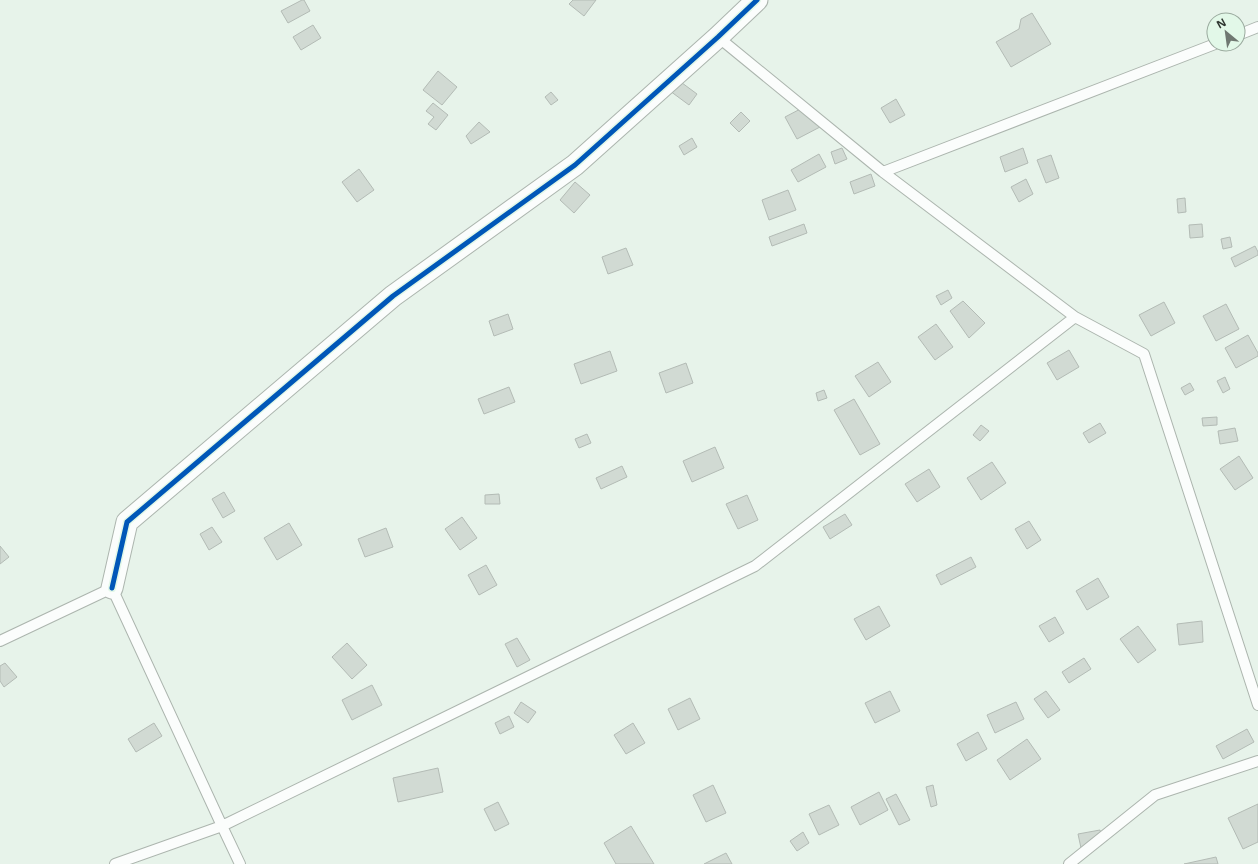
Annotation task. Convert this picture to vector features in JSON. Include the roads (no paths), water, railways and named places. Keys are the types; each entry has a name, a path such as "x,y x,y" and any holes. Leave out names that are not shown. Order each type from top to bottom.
{"street":[{"path":"112,588 127,522 393,296 575,165 718,37 757,0"}],"lane":[{"path":"1246,32 1258,27"},
{"path":"718,37 883,172 1076,317 1144,354 1258,705"},
{"path":"883,172 1206,47"},
{"path":"115,864 222,826 755,566 1076,317"},
{"path":"0,641 112,588 240,864"},
{"path":"1069,864 1155,795 1258,761"}]}
